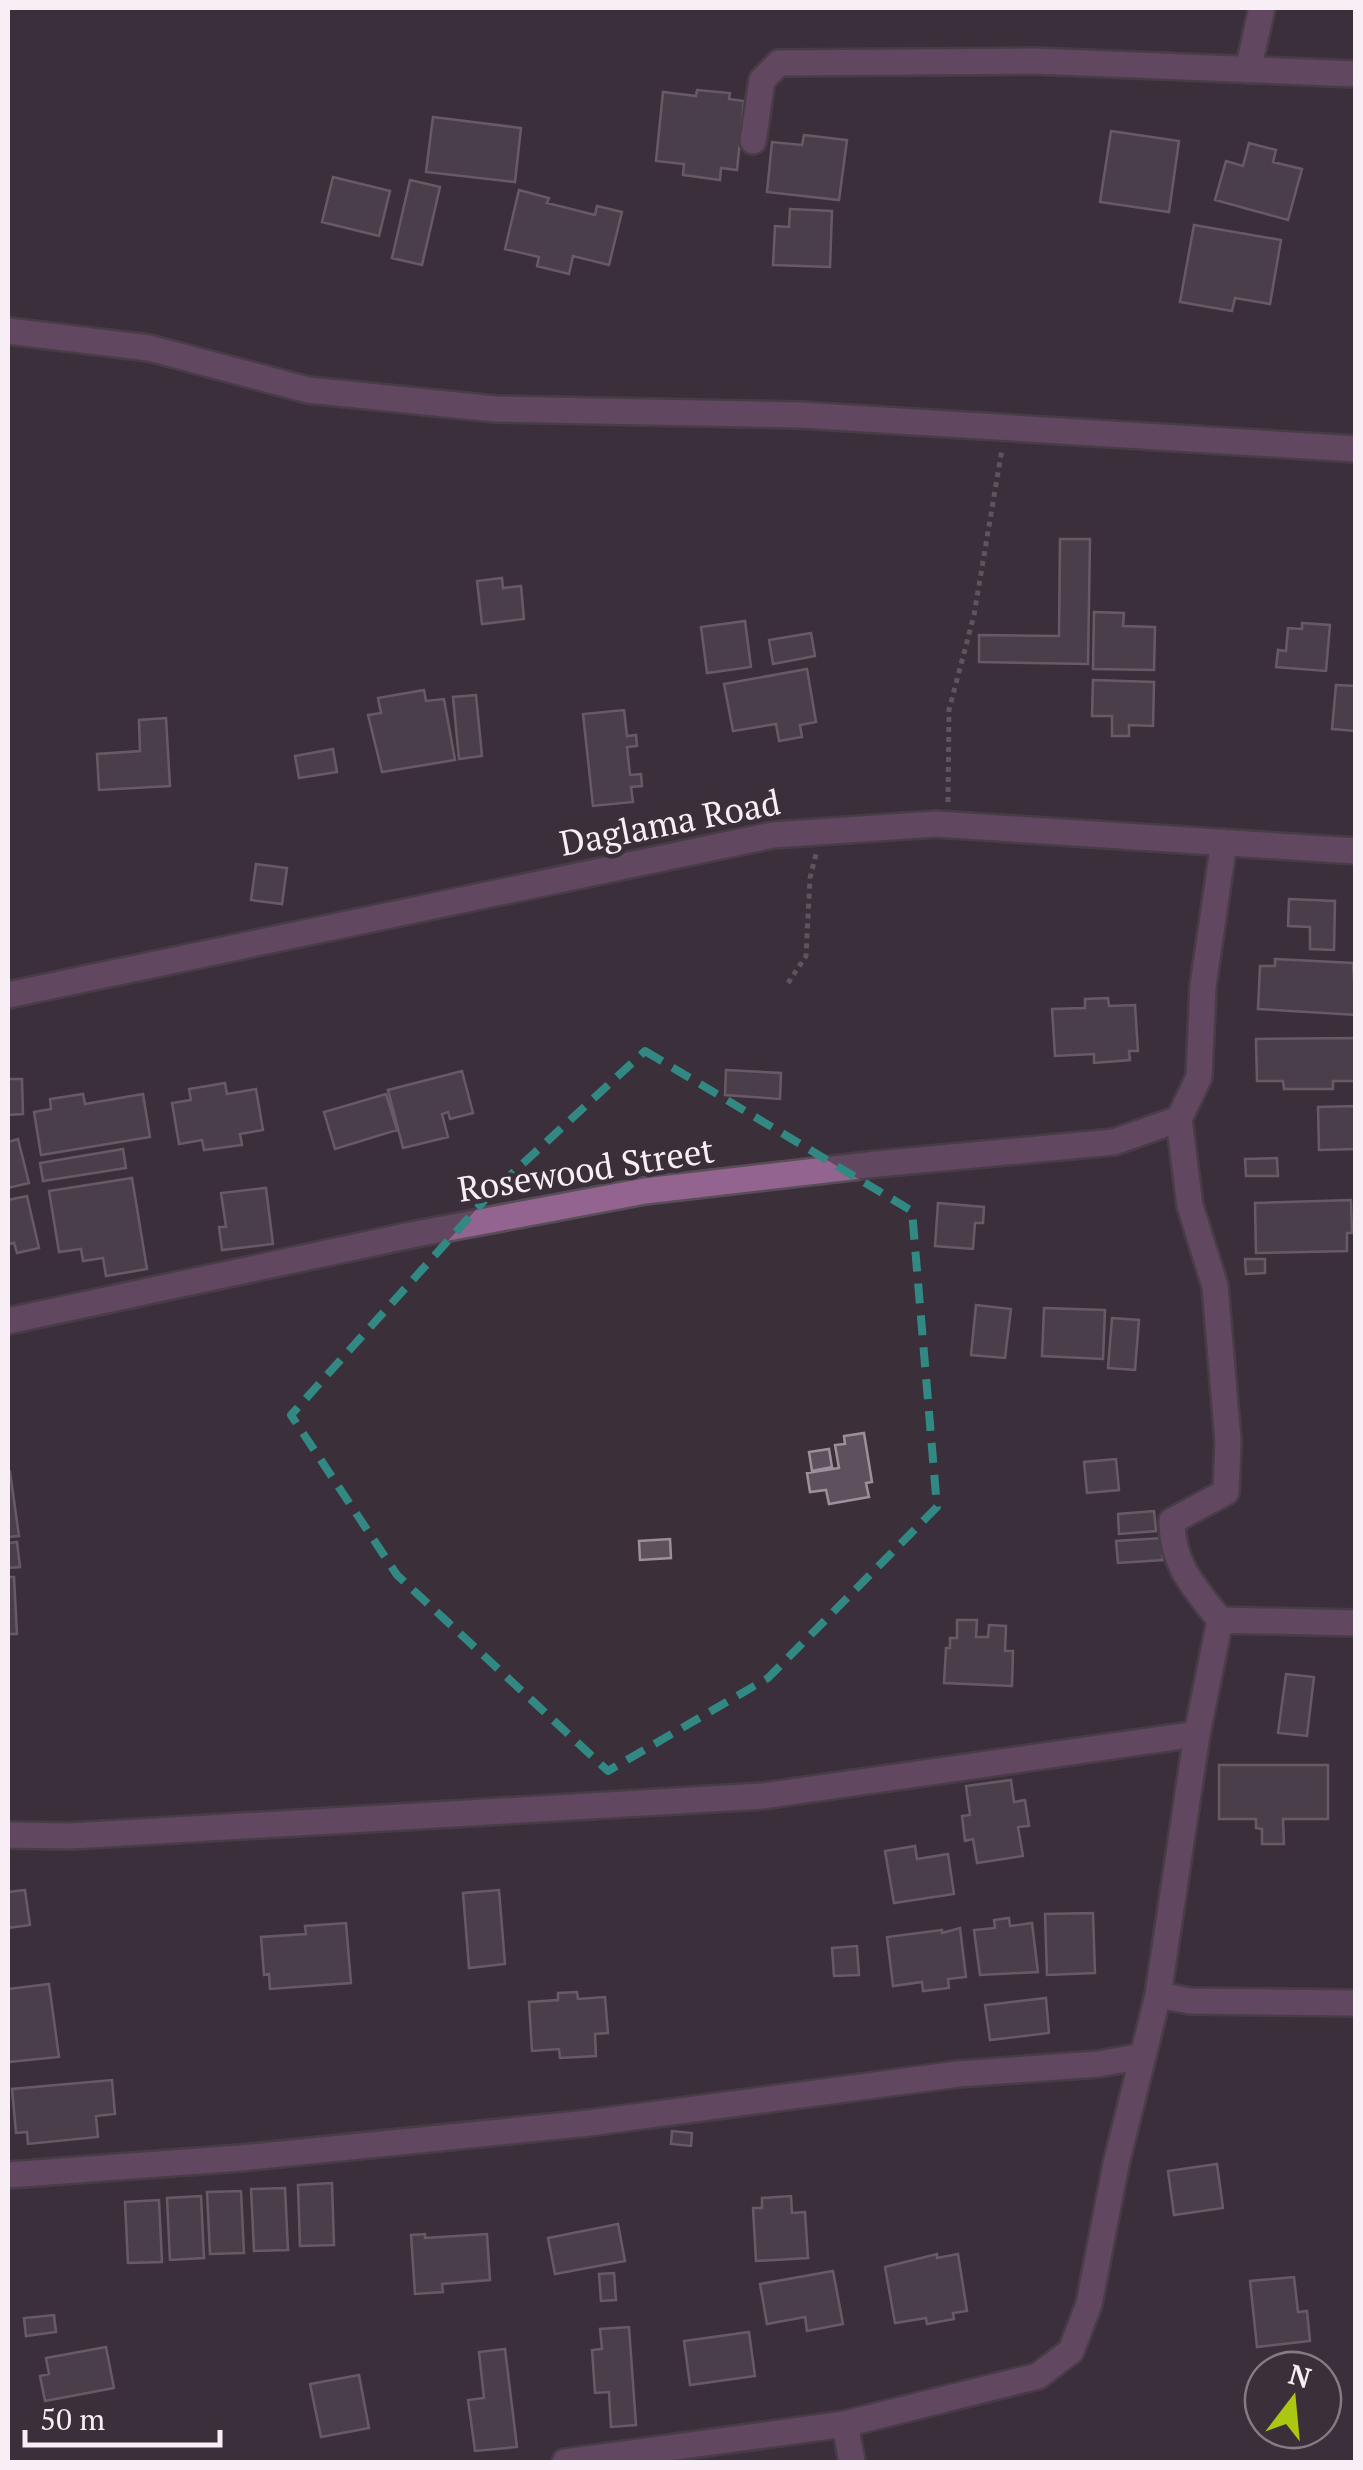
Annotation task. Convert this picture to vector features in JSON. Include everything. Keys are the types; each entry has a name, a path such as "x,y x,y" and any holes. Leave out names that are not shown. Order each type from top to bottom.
{"street":[{"path":"1248,70 1262,8"},
{"path":"754,141 762,80 779,63 1034,61 1356,74"},
{"path":"8,331 149,348 308,390 495,409 800,415 1356,449"},
{"name":"Daglama Road","path":"8,995 773,835 948,825 1356,852"},
{"path":"565,2462 845,2424 1038,2376 1071,2351 1089,2304 1116,2164 1158,1995 1197,1734 1220,1620 1186,1577 1172,1545 1172,1521 1226,1492 1228,1440 1216,1286 1190,1206 1179,1119 1199,1077 1203,986 1224,842"},
{"name":"Rosewood Street","path":"8,1321 411,1235 645,1191 1114,1142 1179,1119"},
{"path":"1220,1620 1356,1623"},
{"path":"8,1835 71,1836 762,1796 1197,1734"},
{"path":"1158,1995 1190,2000 1356,2003"},
{"path":"8,2175 241,2158 588,2123 958,2074 1099,2064 1143,2056"},
{"path":"845,2424 852,2462"}],"path":[{"path":"948,825 949,710 974,615 1007,428"},
{"path":"788,983 806,956 810,878 822,832"}],"highlighted area":[{"path":"645,1051 912,1211 937,1507 768,1678 608,1771 397,1575 291,1415 491,1193"}],"building":[{"path":"697,90 730,93 729,99 744,101 737,170 721,168 720,180 683,175 684,164 656,161 663,92 696,96"},
{"path":"433,117 521,128 515,182 426,172"},
{"path":"1111,131 1179,141 1169,212 1100,202"},
{"path":"804,135 847,140 839,200 767,192 772,142 802,145"},
{"path":"1249,143 1276,150 1273,162 1302,169 1288,220 1215,200 1226,161 1243,166"},
{"path":"333,177 390,191 379,236 322,222"},
{"path":"410,180 440,187 422,265 392,258"},
{"path":"519,190 549,198 547,203 595,215 597,206 622,212 609,265 573,256 569,274 537,266 539,257 505,249"},
{"path":"790,209 832,211 830,267 773,265 775,226 789,227"},
{"path":"1194,225 1281,240 1270,304 1235,298 1232,311 1180,302"},
{"path":"1060,539 1090,539 1088,664 979,662 979,635 1059,636"},
{"path":"502,578 503,588 521,586 524,619 482,624 477,581"},
{"path":"1094,612 1124,613 1123,626 1155,627 1154,670 1093,669"},
{"path":"745,621 751,667 707,673 701,627"},
{"path":"1302,623 1330,625 1326,671 1276,667 1278,650 1286,651 1288,628 1302,629"},
{"path":"811,633 815,656 773,664 769,640"},
{"path":"807,669 816,722 800,725 802,737 779,741 776,724 733,731 724,684"},
{"path":"1093,680 1154,682 1153,726 1129,725 1129,736 1112,736 1112,716 1092,716"},
{"path":"1336,685 1356,686 1356,731 1332,729"},
{"path":"424,690 426,701 444,699 455,760 382,772 368,715 381,713 378,698"},
{"path":"476,695 482,756 459,759 453,697"},
{"path":"624,710 627,736 636,735 637,746 627,747 630,775 641,774 642,786 631,787 633,802 593,806 583,714"},
{"path":"166,718 170,786 99,790 97,754 140,751 139,720"},
{"path":"333,749 337,772 299,778 295,756"},
{"path":"256,864 287,868 282,904 251,900"},
{"path":"1289,899 1335,901 1334,950 1310,949 1310,927 1288,926"},
{"path":"1275,959 1353,963 1356,1015 1258,1009 1260,966 1275,966"},
{"path":"1108,998 1109,1006 1135,1005 1138,1051 1129,1051 1130,1060 1094,1063 1094,1054 1055,1056 1052,1009 1085,1008 1085,999"},
{"path":"1356,1038 1356,1081 1333,1081 1333,1089 1284,1089 1283,1081 1257,1081 1256,1039"},
{"path":"726,1070 781,1073 780,1099 725,1095"},
{"path":"462,1071 473,1113 450,1119 448,1112 442,1114 448,1137 403,1148 388,1090"},
{"path":"8,1079 22,1079 23,1114 8,1115"},
{"path":"225,1083 227,1094 256,1089 263,1130 240,1134 242,1145 204,1150 202,1140 179,1144 172,1103 191,1100 189,1089"},
{"path":"83,1094 85,1104 143,1094 150,1137 41,1155 34,1112 51,1109 50,1099"},
{"path":"386,1094 397,1130 335,1149 324,1112"},
{"path":"1356,1106 1356,1149 1319,1150 1318,1107"},
{"path":"18,1139 29,1183 8,1188 8,1142"},
{"path":"123,1149 126,1168 43,1181 40,1163"},
{"path":"1277,1158 1278,1176 1246,1176 1245,1159"},
{"path":"132,1178 147,1269 106,1276 103,1258 83,1261 81,1249 59,1252 49,1191"},
{"path":"266,1188 273,1244 222,1250 219,1227 226,1227 221,1193"},
{"path":"27,1196 39,1248 17,1253 14,1243 8,1244 8,1200"},
{"path":"1351,1200 1352,1233 1347,1233 1347,1251 1256,1253 1255,1203"},
{"path":"938,1203 984,1207 983,1223 975,1223 973,1249 935,1246"},
{"path":"1245,1259 1265,1259 1265,1273 1246,1274"},
{"path":"976,1305 1011,1309 1005,1358 971,1355"},
{"path":"1044,1308 1105,1310 1103,1359 1042,1356"},
{"path":"1112,1318 1139,1320 1135,1370 1108,1368"},
{"path":"864,1433 872,1482 866,1483 869,1497 829,1504 826,1490 810,1492 807,1473 839,1468 835,1445 845,1444 844,1436"},
{"path":"829,1449 832,1467 812,1471 809,1452"},
{"path":"1116,1459 1119,1490 1087,1493 1084,1462"},
{"path":"8,1473 19,1536 8,1537"},
{"path":"1154,1511 1156,1531 1119,1534 1118,1514"},
{"path":"1162,1538 1163,1560 1118,1563 1116,1541"},
{"path":"670,1539 671,1558 640,1560 639,1541"},
{"path":"17,1542 20,1567 8,1568 8,1543"},
{"path":"8,1577 14,1577 17,1634 8,1634"},
{"path":"957,1620 977,1620 976,1637 988,1637 989,1625 1006,1626 1005,1651 1013,1651 1012,1686 944,1683 946,1648 950,1648 950,1638 957,1638"},
{"path":"1286,1674 1314,1677 1307,1736 1278,1733"},
{"path":"1219,1765 1328,1765 1328,1819 1283,1819 1284,1844 1262,1844 1262,1829 1256,1828 1256,1819 1219,1819"},
{"path":"1011,1780 1014,1802 1025,1800 1029,1826 1018,1827 1023,1856 977,1863 973,1839 965,1841 962,1816 970,1815 966,1786"},
{"path":"915,1846 917,1859 948,1854 954,1894 894,1903 885,1851"},
{"path":"25,1890 30,1925 8,1928 8,1892"},
{"path":"499,1890 505,1964 469,1968 463,1893"},
{"path":"1093,1913 1095,1973 1047,1975 1045,1914"},
{"path":"1009,1918 1010,1926 1032,1923 1038,1972 980,1975 974,1930 995,1928 994,1920"},
{"path":"346,1923 351,1983 270,1989 269,1974 264,1975 261,1937 306,1934 305,1926"},
{"path":"960,1928 966,1977 948,1979 949,1988 923,1991 922,1982 893,1986 887,1937"},
{"path":"857,1946 859,1975 834,1976 832,1948"},
{"path":"49,1984 59,2057 8,2062 8,1989"},
{"path":"577,1992 578,1999 605,1997 608,2033 595,2034 596,2056 560,2058 559,2049 532,2051 529,2002 558,2000 558,1993"},
{"path":"1046,1998 1049,2033 990,2040 985,2005"},
{"path":"112,2080 115,2114 96,2116 98,2137 28,2144 27,2132 16,2133 12,2089"},
{"path":"672,2131 692,2133 691,2146 671,2144"},
{"path":"1217,2164 1223,2208 1174,2215 1168,2171"},
{"path":"332,2183 334,2245 300,2246 298,2185"},
{"path":"285,2188 288,2250 254,2251 251,2189"},
{"path":"241,2191 244,2253 210,2254 207,2192"},
{"path":"201,2196 204,2258 170,2260 167,2198"},
{"path":"791,2196 792,2213 805,2212 808,2258 756,2261 753,2208 762,2208 762,2198"},
{"path":"159,2200 162,2262 128,2263 125,2202"},
{"path":"618,2224 625,2261 555,2274 548,2238"},
{"path":"425,2234 425,2238 487,2234 490,2280 442,2284 443,2292 415,2294 411,2235"},
{"path":"937,2254 937,2258 958,2254 967,2311 953,2313 954,2319 927,2324 926,2318 895,2323 885,2267"},
{"path":"833,2271 843,2324 807,2331 805,2317 767,2324 760,2284"},
{"path":"614,2273 616,2300 601,2301 599,2274"},
{"path":"1294,2277 1298,2312 1307,2311 1310,2341 1257,2347 1250,2281"},
{"path":"54,2315 56,2332 26,2336 24,2318"},
{"path":"629,2327 636,2425 611,2427 609,2392 595,2393 592,2350 602,2349 600,2329"},
{"path":"749,2332 755,2376 690,2385 684,2341"},
{"path":"106,2347 114,2388 45,2401 40,2376 49,2374 46,2358"},
{"path":"505,2349 517,2447 475,2451 468,2400 484,2398 479,2352"},
{"path":"359,2375 369,2428 321,2437 310,2384"}]}
